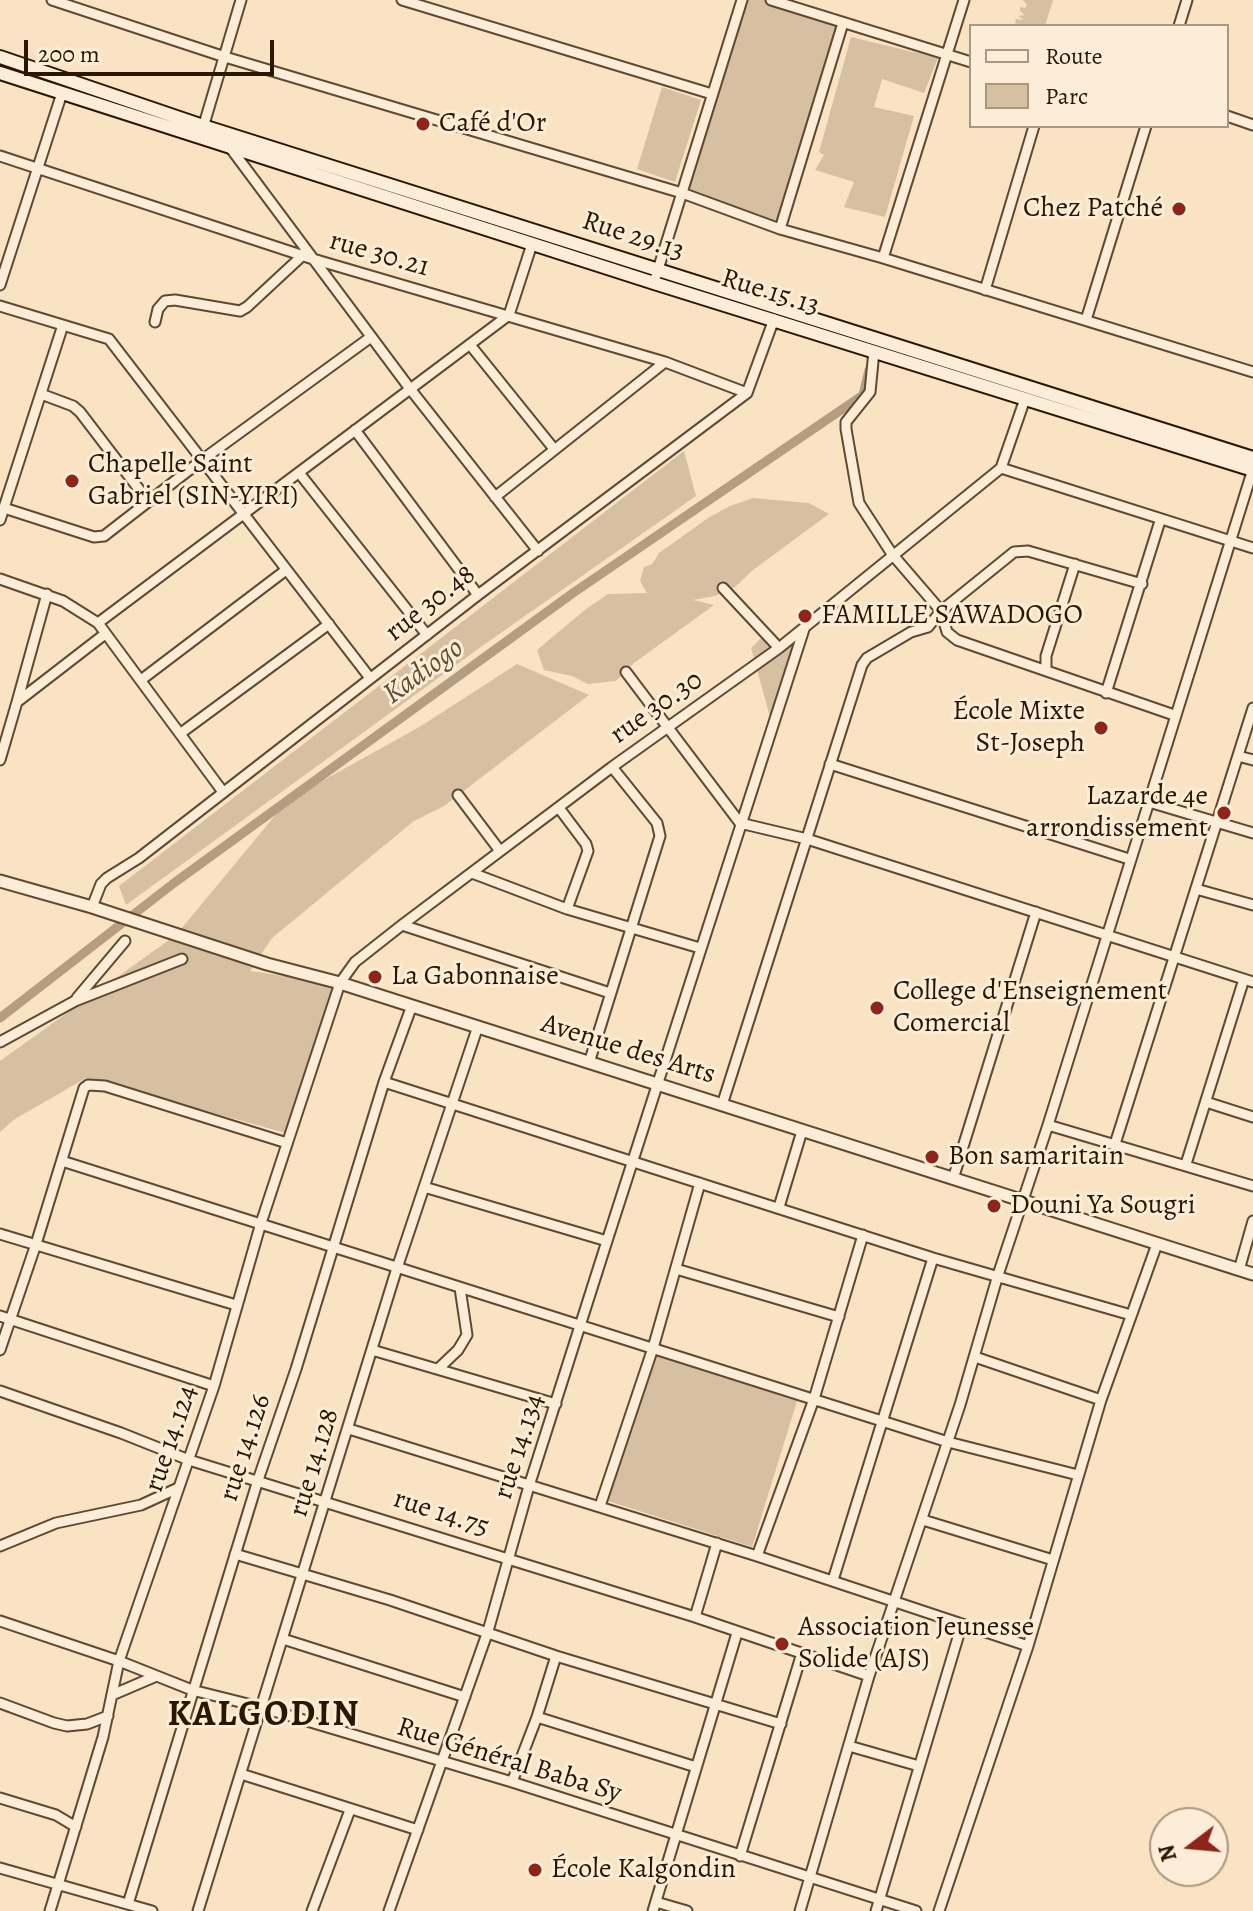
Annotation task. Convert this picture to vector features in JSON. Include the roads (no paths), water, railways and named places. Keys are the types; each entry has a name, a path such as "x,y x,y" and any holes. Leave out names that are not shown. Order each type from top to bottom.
{"main road":[{"name":"Rue 29.13","path":"0,57 201,131 656,277 1253,458"},
{"name":"Rue 15.13","path":"0,73 201,131 229,145 532,244 656,277 774,319 1253,469"}],"street":[{"path":"52,0 225,57 682,193 780,229 1253,372"},
{"path":"201,131 241,0"},
{"path":"402,0 431,5 712,94"},
{"path":"656,277 742,0"},
{"path":"771,0 969,61"},
{"path":"883,258 964,0"},
{"path":"1180,24 1187,0"},
{"path":"780,229 843,23"},
{"path":"0,285 62,93"},
{"path":"1229,117 1253,125"},
{"path":"985,290 1033,128"},
{"path":"1086,320 1145,128"},
{"path":"229,145 308,257 538,551"},
{"name":"rue 30.21","path":"0,156 308,257 665,362 747,393"},
{"path":"98,623 509,315 532,244"},
{"path":"155,322 158,309 165,301 240,311 308,257"},
{"path":"0,306 109,339 370,678"},
{"path":"747,393 774,319"},
{"path":"0,520 63,325"},
{"path":"4,508 97,537 104,536 371,337"},
{"path":"471,346 554,449"},
{"path":"874,351 874,376 870,392 846,422 859,503 892,554 941,611 947,632 957,640 1046,670 1051,675 1174,715"},
{"path":"495,497 665,362"},
{"name":"rue 30.48","path":"92,907 101,884 107,878 139,858 478,595 747,393"},
{"path":"41,394 73,406 80,412 148,501"},
{"path":"1025,399 1001,468 1160,521 1253,548"},
{"path":"355,430 478,595"},
{"name":"rue 30.30","path":"340,983 355,962 402,925 612,767 779,648 1001,468"},
{"path":"800,1911 869,1676 948,1442 1253,469"},
{"path":"300,474 427,635"},
{"path":"1106,693 1160,521"},
{"path":"722,1105 862,665 867,658 911,632 928,627 941,611 1014,552 1028,551 1142,584"},
{"path":"1046,670 1046,656 1075,564"},
{"path":"141,680 286,570"},
{"path":"0,579 47,594 98,623 223,792"},
{"path":"723,588 779,648"},
{"path":"0,760 47,594"},
{"path":"181,733 329,624"},
{"name":"rue 14.134","path":"389,1911 488,1631 529,1486 805,626"},
{"path":"17,702 105,634"},
{"path":"626,672 740,823 807,839 1248,980 1186,1164"},
{"path":"1115,1144 1253,708"},
{"path":"1238,756 1253,760"},
{"path":"830,764 1129,859"},
{"path":"589,1063 660,836 657,823 612,767"},
{"path":"458,795 500,851"},
{"path":"1149,802 1253,833"},
{"path":"559,808 588,851 567,909"},
{"path":"472,873 567,909 700,948"},
{"name":"Avenue des Arts","path":"0,881 92,907 267,964 340,983 1253,1274"},
{"path":"1196,889 1253,905"},
{"path":"953,1179 1036,912"},
{"path":"402,925 610,993"},
{"path":"75,1001 125,941"},
{"path":"0,1042 75,1001 182,959"},
{"name":"rue 14.124","path":"50,1911 108,1716 119,1661 214,1386 261,1223 340,983"},
{"name":"rue 14.126","path":"128,1904 258,1480 296,1369 384,1082 411,1008"},
{"name":"rue 14.128","path":"198,1911 397,1268 477,1029"},
{"path":"384,1082 933,1258 1131,1315"},
{"path":"0,1350 84,1088 93,1084 287,1143"},
{"path":"1206,1102 1253,1117"},
{"path":"1048,1125 1253,1186"},
{"path":"779,1207 802,1131"},
{"path":"62,1161 948,1442 1078,1475"},
{"path":"600,1506 653,1348 700,1183"},
{"path":"424,1187 607,1241"},
{"path":"1239,1270 1253,1221"},
{"path":"0,1234 236,1305"},
{"path":"757,1556 814,1399 863,1235"},
{"path":"939,1911 1028,1646 1101,1400 1157,1244"},
{"path":"833,1580 880,1420 933,1258"},
{"path":"676,1269 839,1317"},
{"path":"438,1369 458,1350 467,1335 460,1288"},
{"path":"0,1316 214,1386"},
{"path":"372,1350 556,1404"},
{"path":"975,1357 1101,1400"},
{"name":"rue 14.75","path":"0,1391 189,1460 695,1617 869,1676"},
{"path":"349,1429 833,1580 1028,1646"},
{"path":"0,1546 56,1523 141,1505 178,1488"},
{"path":"923,1520 1053,1560"},
{"path":"695,1617 717,1543"},
{"path":"235,1554 781,1724"},
{"name":"Rue Général Baba Sy","path":"0,1621 119,1661 192,1690 260,1707 512,1782 916,1911"},
{"path":"876,1911 962,1624"},
{"path":"687,1911 654,1906 737,1633"},
{"path":"283,1639 465,1697"},
{"path":"740,1856 802,1653"},
{"path":"512,1782 556,1656"},
{"path":"112,1695 154,1677"},
{"path":"0,1703 67,1726 87,1724 108,1716"},
{"path":"537,1717 696,1767"},
{"path":"849,1746 919,1766"},
{"path":"241,1774 418,1830"},
{"path":"0,1798 50,1813 76,1827"},
{"path":"312,1911 350,1810"},
{"path":"0,1868 152,1911"}],"waterway":[{"name":"Kadiogo","path":"0,1018 174,883 573,593 863,395 869,370"}],"place":[{"name":"Café d'Or","path":"423,124"},
{"name":"Chez Patché","path":"1179,209"},
{"name":"Chapelle Saint Gabriel (SIN-YIRI)","path":"72,481"},
{"name":"FAMILLE SAWADOGO","path":"805,616"},
{"name":"École Mixte St-Joseph","path":"1101,728"},
{"name":"Lazarde 4e arrondissement","path":"1224,813"},
{"name":"La Gabonnaise","path":"375,977"},
{"name":"College d'Enseignement Comercial","path":"877,1008"},
{"name":"Bon samaritain","path":"932,1157"},
{"name":"Douni Ya Sougri","path":"994,1206"},
{"name":"Association Jeunesse Solide (AJS)","path":"782,1644"},
{"name":"École Kalgondin","path":"535,1870"}],"district":[{"name":"KALGODIN","path":"264,1716"}]}
